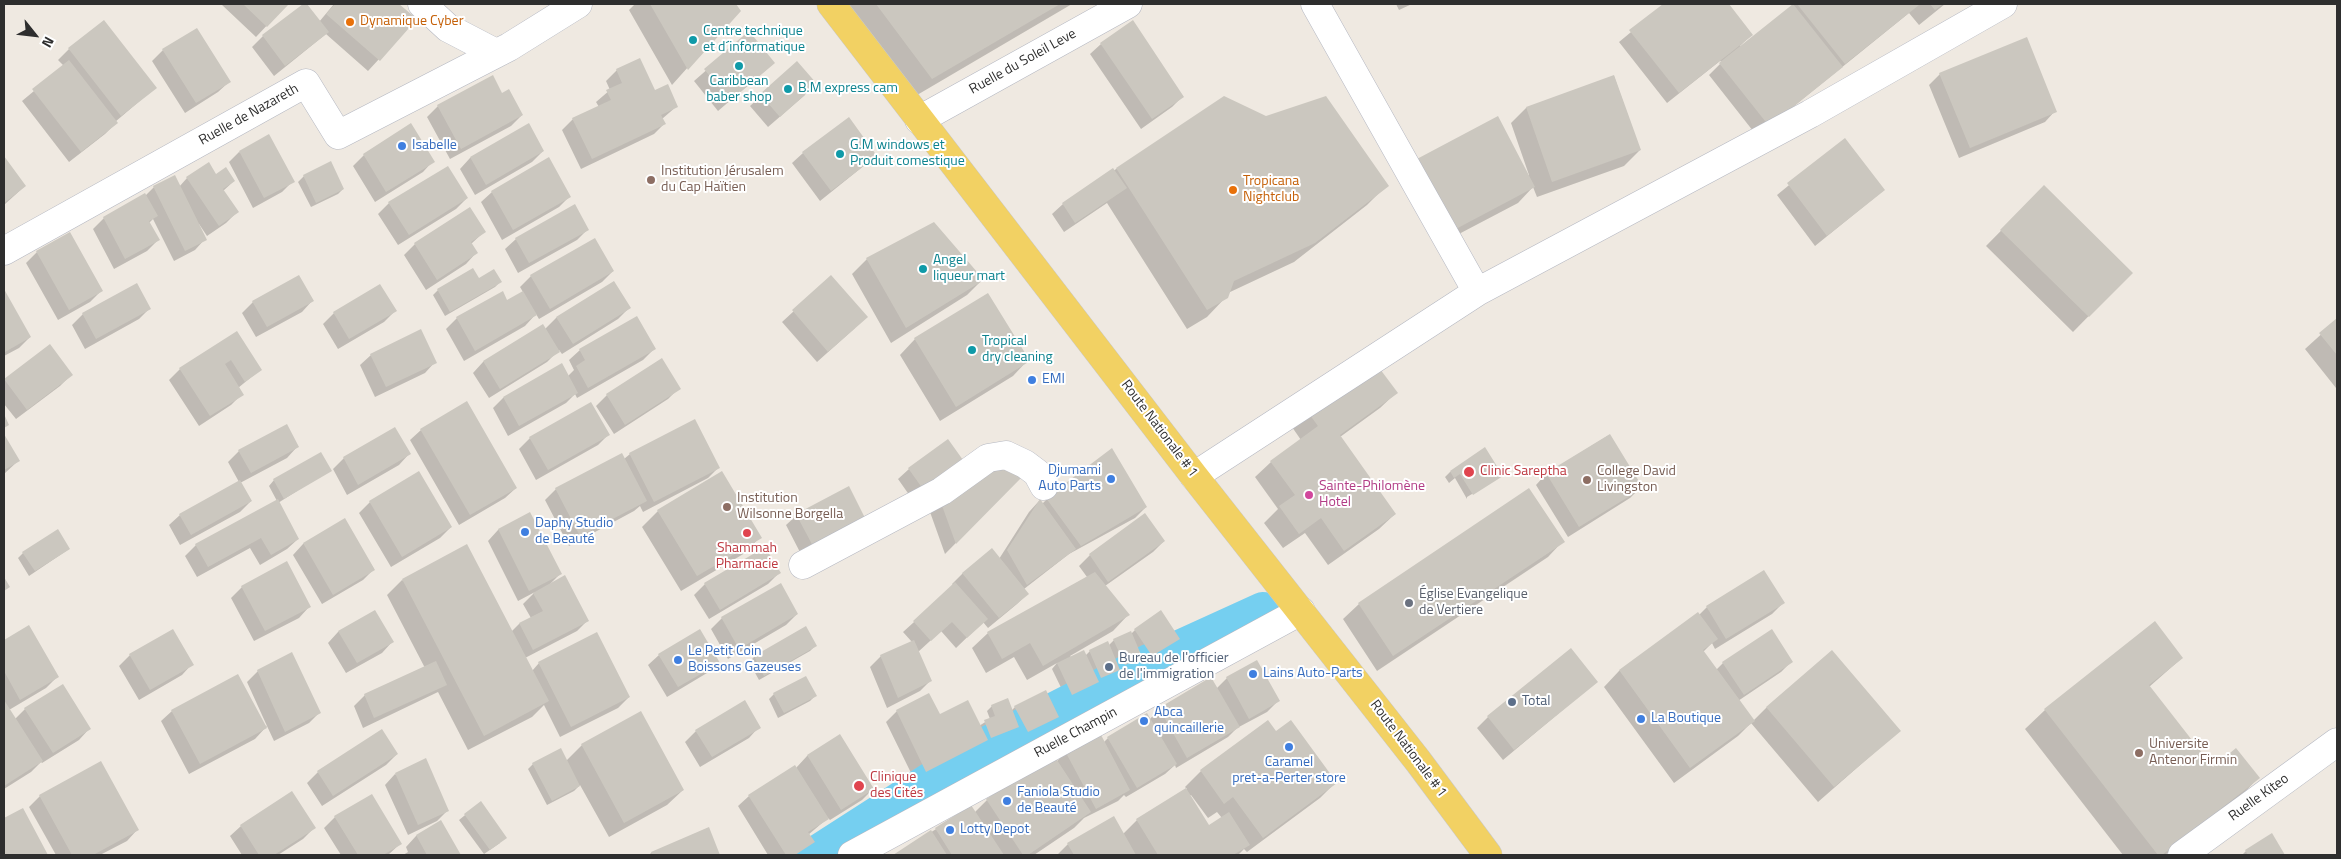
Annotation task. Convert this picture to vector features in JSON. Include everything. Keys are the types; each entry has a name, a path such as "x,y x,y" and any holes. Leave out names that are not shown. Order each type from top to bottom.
{"main road":[{"name":"Route Nationale # 1","path":"831,4 1194,476 1418,761 1488,855"}],"street":[{"path":"422,4 448,28 496,54"},
{"name":"Ruelle de Nazareth","path":"4,251 306,83 338,135 496,54 578,4"},
{"name":"Ruelle du Soleil Leve","path":"919,120 1128,4"},
{"path":"1315,4 1477,292"},
{"path":"1194,476 1477,292 1810,114 2003,4"},
{"path":"803,565 942,491 988,458 1006,455 1025,464 1036,474 1044,486"},
{"name":"Ruelle Champin","path":"852,855 1301,611"},
{"name":"Ruelle Kiteo","path":"2182,855 2337,742"}],"building":[{"path":"243,4 289,4 267,27"},
{"path":"303,4 307,4 329,32 285,66 262,35"},
{"path":"335,4 399,4 417,19 380,61 326,14"},
{"name":"Centre technique et d´informatique","path":"650,4 736,4 741,11 688,70"},
{"path":"876,4 1060,4 932,79"},
{"path":"1663,4 1729,4 1753,35 1679,93 1629,30"},
{"path":"1793,4 1843,67 1769,126 1719,63"},
{"path":"1797,4 1918,4 1919,5 1845,64"},
{"path":"1930,4 1943,4 1935,10"},
{"path":"104,20 157,88 121,116 68,48"},
{"path":"1133,20 1184,97 1152,119 1100,43"},
{"path":"197,28 231,82 196,103 162,49"},
{"name":"Caribbean baber shop","path":"749,31 775,63 730,101 704,69"},
{"path":"2027,37 2057,112 1970,148 1939,73"},
{"path":"640,58 655,90 668,84 678,107 661,115 666,124 592,159 572,118 611,100 606,90 622,83 616,69"},
{"path":"69,60 118,123 81,152 32,89"},
{"name":"B.M express cam","path":"797,61 817,84 780,117 760,94"},
{"path":"493,75 502,93 509,89 523,115 461,149 437,105"},
{"path":"1614,75 1641,150 1552,182 1526,107"},
{"path":"1224,96 1266,116 1326,96 1389,186 1315,243 1234,281 1228,298 1207,310 1116,168"},
{"path":"1498,116 1535,187 1452,231 1415,160"},
{"name":"G.M windows et Produit comestique","path":"849,117 877,156 831,191 802,152"},
{"path":"411,123 435,162 386,192 363,154"},
{"path":"529,123 544,151 486,185 470,157"},
{"path":"269,134 295,182 264,198 239,151"},
{"path":"1845,138 1885,190 1827,236 1787,183"},
{"path":"4,156 26,186 4,203"},
{"path":"549,157 571,197 513,230 491,191"},
{"path":"331,161 344,189 316,203 303,175"},
{"path":"209,162 216,174 226,167 235,181 223,189 239,212 219,226 186,177"},
{"path":"448,166 468,198 409,235 388,202"},
{"path":"1113,168 1127,188 1075,223 1062,203"},
{"path":"175,175 207,240 185,251 153,186"},
{"path":"2044,185 2133,273 2089,317 2000,230"},
{"path":"145,193 158,216 149,221 160,240 125,259 103,217"},
{"path":"575,204 589,230 529,263 515,238"},
{"path":"470,207 486,232 471,242 478,253 437,280 414,243"},
{"name":"Angel liqueur mart","path":"934,222 984,280 906,328 866,258"},
{"path":"70,232 103,291 69,310 36,251"},
{"path":"595,238 614,271 550,309 530,275"},
{"path":"473,268 479,278 494,269 502,282 450,312 437,289"},
{"path":"299,275 314,301 267,327 252,301"},
{"path":"831,275 868,317 828,352 792,310"},
{"path":"614,281 631,308 573,344 556,317"},
{"path":"137,283 151,309 96,339 82,313"},
{"path":"380,284 397,311 349,339 333,312"},
{"path":"4,289 31,337 5,352 4,350"},
{"path":"503,291 507,300 523,291 537,315 475,351 456,317"},
{"name":"Tropical dry cleaning","path":"988,293 1030,361 956,407 914,338"},
{"path":"637,316 656,349 588,388 576,366 585,360 579,349"},
{"path":"2337,318 2337,355 2319,333"},
{"path":"543,324 560,352 500,389 483,361"},
{"path":"421,329 437,363 386,387 370,354"},
{"path":"237,331 262,370 245,382 231,360 225,364 244,395 210,416 179,368"},
{"path":"50,344 73,375 27,410 4,379"},
{"path":"662,358 681,389 625,425 606,394"},
{"path":"1374,361 1398,393 1340,435 1396,514 1344,551 1321,518 1299,534 1279,506 1295,495 1270,461 1318,426 1307,411"},
{"path":"562,363 578,393 519,426 503,397"},
{"path":"467,401 517,488 470,515 420,429"},
{"path":"591,402 610,435 548,470 529,437"},
{"path":"4,414 9,425 4,428"},
{"path":"695,419 720,468 654,502 629,453"},
{"path":"287,424 299,447 251,473 238,450"},
{"path":"395,427 411,454 358,485 343,457"},
{"path":"4,434 20,461 4,470"},
{"path":"1610,434 1643,488 1579,527 1546,473"},
{"path":"948,439 968,467 928,496 908,468"},
{"path":"1485,447 1503,476 1473,495 1460,474 1454,478 1450,471"},
{"path":"1112,448 1147,507 1081,546 1046,498"},
{"path":"321,452 332,471 284,499 273,479"},
{"path":"622,453 647,501 580,536 555,488"},
{"path":"1005,458 1021,478 956,544 940,500"},
{"path":"419,471 452,527 402,557 369,501"},
{"path":"722,471 762,538 697,576 657,510"},
{"path":"240,480 252,501 191,535 179,514"},
{"path":"849,486 866,520 814,548 796,514"},
{"path":"1529,488 1565,542 1393,656 1358,603"},
{"path":"278,499 299,539 271,555 261,538 208,567 195,544"},
{"path":"1040,499 1076,549 1027,585 1007,550"},
{"path":"530,512 562,574 529,591 498,529"},
{"path":"1145,513 1165,541 1108,582 1089,554"},
{"path":"345,518 375,570 333,595 303,543"},
{"path":"58,529 70,549 35,571 22,552"},
{"path":"467,544 549,701 484,736 402,579"},
{"path":"765,547 781,573 720,610 704,583"},
{"path":"992,548 1029,594 999,618 962,573"},
{"path":"287,561 311,607 265,631 241,586"},
{"path":"1764,570 1785,603 1726,639 1706,606"},
{"path":"1095,572 1130,615 1043,666 1030,643 1002,659 987,632"},
{"path":"565,575 589,621 533,650 519,623 543,611 533,593"},
{"path":"4,577 10,587 4,591"},
{"path":"955,582 988,619 967,638 952,622 931,641 913,621"},
{"path":"781,583 798,614 739,649 721,617"},
{"path":"375,610 394,642 357,663 338,631"},
{"path":"1161,610 1180,639 1152,656 1134,629"},
{"path":"1698,612 1718,639 1703,650 1755,721 1690,768 1619,670"},
{"path":"2155,621 2183,658 2149,685 2213,767 2236,748 2260,778 2162,855 2158,855 2044,709"},
{"path":"29,625 59,677 20,700 4,671 4,640"},
{"path":"806,626 817,646 764,676 754,656"},
{"path":"173,629 194,665 150,690 129,654"},
{"path":"700,629 720,663 678,687 658,654"},
{"path":"1772,629 1793,662 1744,695 1722,662"},
{"path":"1131,631 1142,657 1125,665 1113,639"},
{"path":"597,632 630,697 571,727 538,662"},
{"path":"914,640 932,681 898,698 880,655"},
{"path":"1108,641 1120,670 1101,678 1089,650"},
{"path":"1571,648 1598,682 1514,750 1487,716"},
{"path":"1084,650 1099,682 1072,695 1057,663"},
{"path":"1832,650 1901,731 1834,787 1766,707"},
{"path":"292,652 321,713 285,732 257,670"},
{"path":"1257,660 1280,701 1249,719 1226,677"},
{"path":"436,661 447,685 374,718 364,694"},
{"path":"238,674 267,728 200,764 171,710"},
{"path":"806,676 817,696 784,713 773,693"},
{"path":"1211,677 1240,727 1187,758 1159,708"},
{"path":"63,684 91,729 53,753 24,708"},
{"path":"1046,690 1059,717 1028,732 1014,706"},
{"path":"929,693 940,714 968,700 988,740 926,772 896,710"},
{"path":"1008,698 1019,727 991,738 984,720 995,716 991,705"},
{"path":"4,700 43,761 4,786"},
{"path":"745,700 761,728 712,757 695,730"},
{"path":"641,711 684,790 624,823 581,744"},
{"path":"1147,713 1177,764 1137,788 1107,737"},
{"path":"1268,720 1276,731 1291,720 1337,783 1263,838 1233,797 1224,804 1200,770"},
{"path":"382,729 398,754 333,796 317,771"},
{"path":"1100,733 1130,790 1096,809 1065,751"},
{"path":"840,734 874,789 841,810 807,755"},
{"path":"561,748 580,786 552,801 532,763"},
{"path":"1053,754 1091,812 1028,855 1023,855 986,799"},
{"path":"426,758 449,811 418,825 395,773"},
{"path":"101,761 139,830 93,855 72,855 39,795"},
{"path":"795,765 829,819 808,832 815,842 795,855 786,855 748,795"},
{"path":"1186,788 1209,825 1229,812 1250,845 1233,855 1158,855 1136,819"},
{"path":"292,791 316,828 274,855 259,855 240,825"},
{"path":"372,794 402,844 383,855 358,855 334,816"},
{"path":"481,801 507,838 490,850 464,814"},
{"path":"971,805 1004,855 952,855 935,828"},
{"path":"23,808 48,855 4,855 4,818"},
{"path":"1114,816 1136,855 1074,855 1067,843"},
{"path":"441,820 461,855 427,855 416,835"},
{"path":"709,827 720,855 652,855 651,852"},
{"path":"931,830 947,855 893,855"},
{"path":"2272,833 2285,855 2248,855 2245,850"}],"waterway":[{"path":"816,855 984,747 1151,662 1263,611"}],"place":[{"name":"Dynamique Cyber","path":"350,22"},
{"name":"Centre technique et d´informatique","path":"693,40"},
{"name":"Caribbean baber shop","path":"739,66"},
{"name":"B.M express cam","path":"788,89"},
{"name":"Isabelle","path":"402,146"},
{"name":"G.M windows et Produit comestique","path":"840,154"},
{"name":"Institution Jérusalem du Cap Haïtien","path":"651,180"},
{"name":"Tropicana Nightclub","path":"1233,190"},
{"name":"Angel liqueur mart","path":"923,269"},
{"name":"Tropical dry cleaning","path":"972,350"},
{"name":"EMI","path":"1032,380"},
{"name":"Clinic Sareptha","path":"1469,472"},
{"name":"Djumami Auto Parts","path":"1111,479"},
{"name":"College David Livingston","path":"1587,480"},
{"name":"Sainte-Philomène Hotel","path":"1309,495"},
{"name":"Institution Wilsonne Borgella","path":"727,507"},
{"name":"Daphy Studio de Beauté","path":"525,532"},
{"name":"Shammah Pharmacie","path":"747,533"},
{"name":"Église Evangelique de Vertiere","path":"1409,603"},
{"name":"Le Petit Coin Boissons Gazeuses","path":"678,660"},
{"name":"Bureau de l'officier de l'immigration","path":"1109,667"},
{"name":"Lains Auto-Parts","path":"1253,674"},
{"name":"Total","path":"1512,702"},
{"name":"La Boutique","path":"1641,719"},
{"name":"Abca quincaillerie","path":"1144,721"},
{"name":"Caramel pret-a-Perter store","path":"1289,747"},
{"name":"Universite Antenor Firmin","path":"2139,753"},
{"name":"Clinique des Cités","path":"859,786"},
{"name":"Faniola Studio de Beauté","path":"1007,801"},
{"name":"Lotty Depot","path":"950,830"}]}
